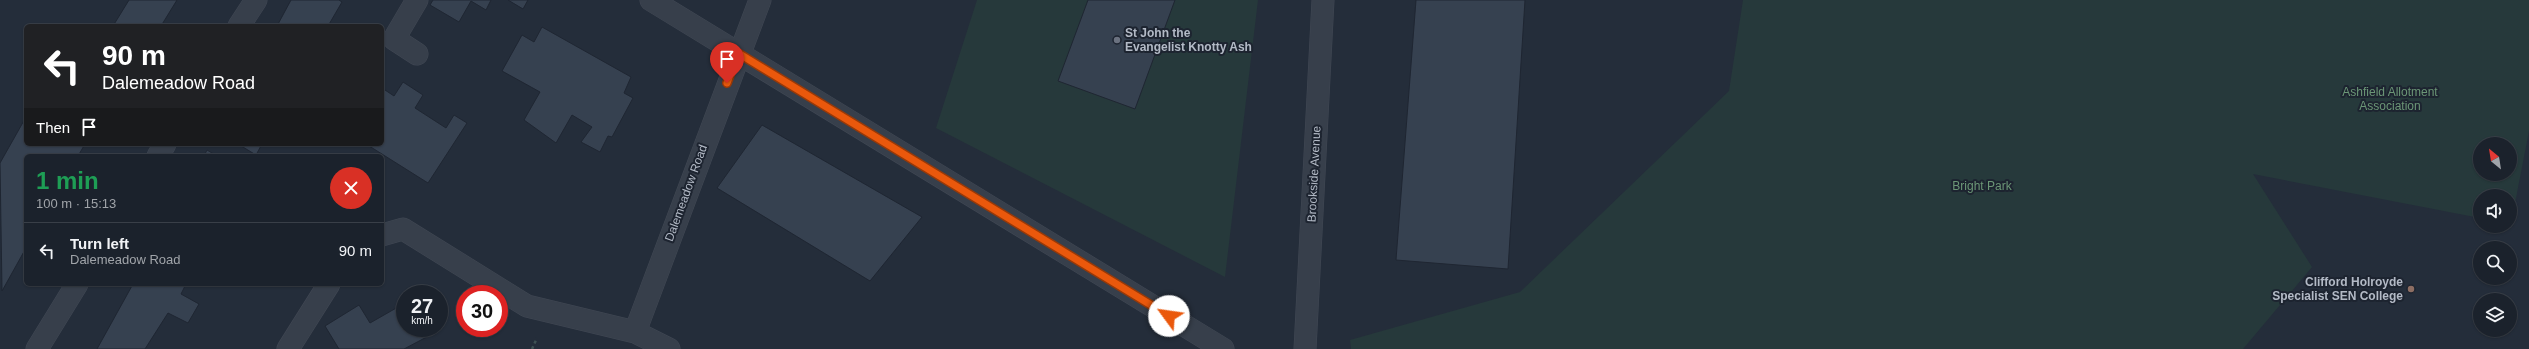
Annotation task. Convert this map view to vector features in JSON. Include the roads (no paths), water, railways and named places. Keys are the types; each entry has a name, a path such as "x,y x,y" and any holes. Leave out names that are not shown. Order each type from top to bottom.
{"street":[{"path":"240,24 256,0"},
{"path":"417,0 394,39 417,54"},
{"path":"651,0 1222,349"},
{"name":"Dalemeadow Road","path":"635,332 738,53 760,0"},
{"name":"Brookside Avenue","path":"1305,349 1323,0"},
{"path":"384,234 403,229 527,306 635,332 669,349"},
{"path":"36,349 76,286"},
{"path":"288,349 328,286"}],"place":[{"name":"St John the Evangelist Knotty Ash","path":"1117,40"},
{"name":"Clifford Holroyde Specialist SEN College","path":"2411,289"}],"park label":[{"name":"Ashfield Allotment Association","path":"2390,99"},
{"name":"Bright Park","path":"1982,186"}]}
